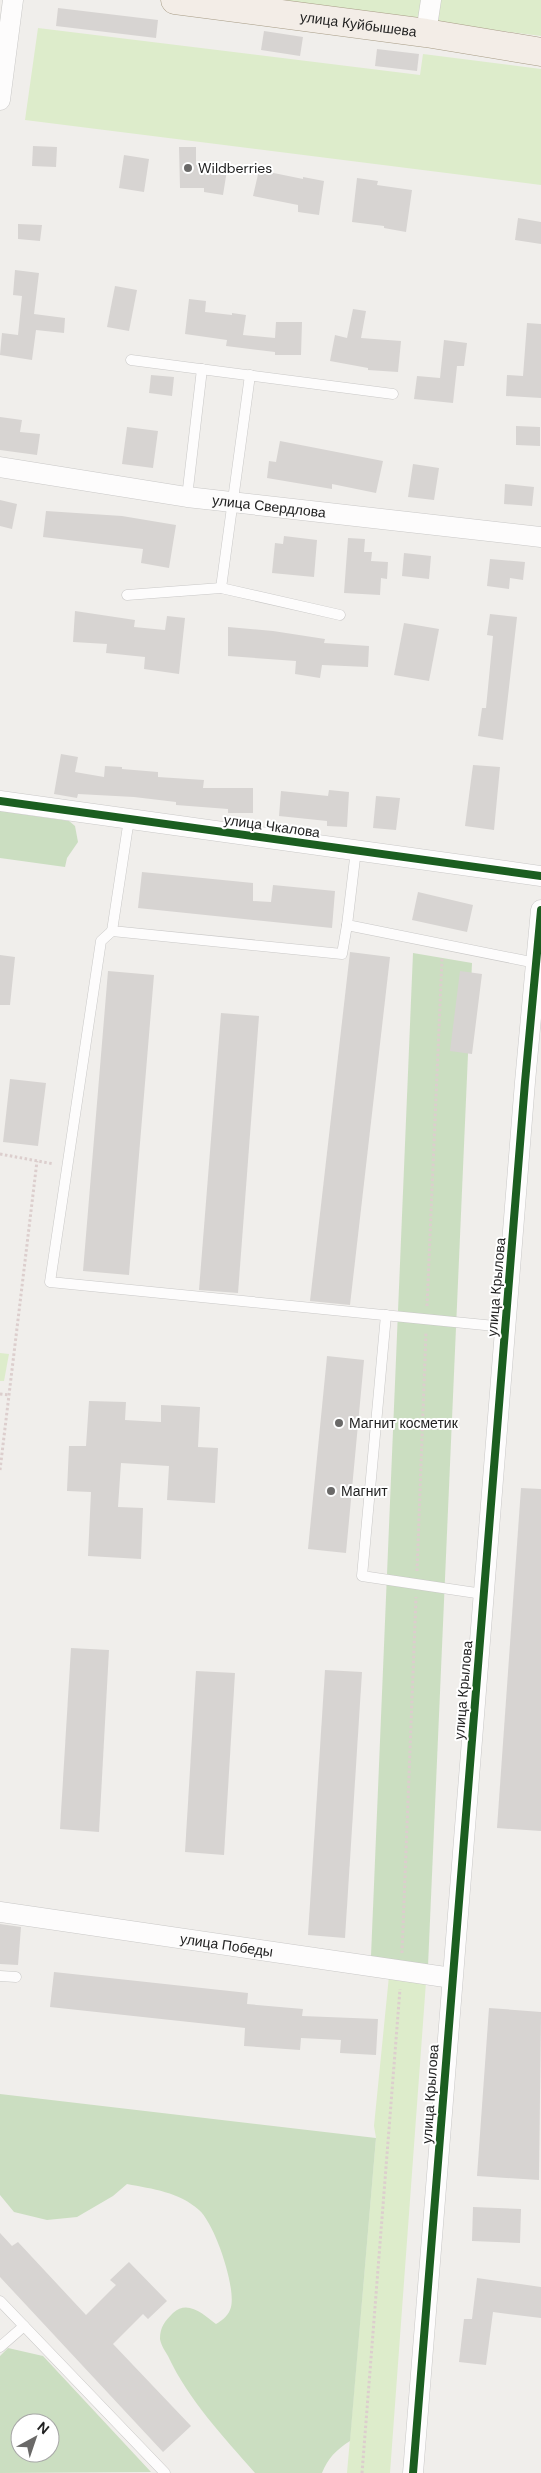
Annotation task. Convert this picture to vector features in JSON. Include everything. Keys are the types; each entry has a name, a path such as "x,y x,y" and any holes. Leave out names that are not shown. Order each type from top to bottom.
{"main road":[{"name":"улица Куйбышева","path":"175,0 236,4 541,52"}],"street":[{"path":"0,100 13,0"},
{"path":"426,33 431,0"},
{"name":"улица Свердлова","path":"0,467 231,503 541,537"},
{"name":"улица Чкалова","path":"0,801 541,876"},
{"name":"улица Крылова","path":"413,2473 483,1594 541,910"},
{"name":"улица Победы","path":"0,1912 452,1978"}],"lane":[{"path":"131,360 393,394"},
{"path":"187,497 202,369"},
{"path":"221,588 231,503 250,376"},
{"path":"127,595 221,588 340,615"},
{"path":"129,819 112,930 101,941 50,1282 505,1326"},
{"path":"112,930 342,954 356,850"},
{"path":"347,925 536,963"},
{"path":"386,1315 362,1576 483,1594"},
{"path":"0,1976 16,1977"},
{"path":"0,2301 162,2472"},
{"path":"0,2347 24,2326"}],"path":[{"path":"362,2473 402,1971 426,1319 443,944"},
{"path":"0,1154 67,1166"},
{"path":"0,1470 37,1161"},
{"path":"0,1394 9,1395"}],"green space":[{"path":"265,0 541,0 541,36"},
{"path":"38,28 420,75 423,54 541,69 541,185 25,120"},
{"path":"0,811 69,821 75,826 78,842 67,858 65,867 0,858"},
{"path":"413,953 472,963 428,1966 371,1956"},
{"path":"0,1353 9,1354 4,1381 0,1381"},
{"path":"389,1976 426,1982 390,2473 347,2473 376,2138 374,2126"},
{"path":"0,2094 376,2138 350,2441 333,2455 322,2473 255,2473 196,2403 162,2346 160,2335 162,2328 173,2313 179,2309 190,2308 196,2310 216,2324 225,2317 231,2307 230,2285 223,2256 205,2217 191,2204 174,2195 127,2184 113,2196 77,2217 47,2220 14,2212 0,2195"},
{"path":"8,2348 43,2356 151,2472 0,2473 0,2356"}],"building":[{"path":"58,8 158,20 156,38 56,26"},
{"path":"264,31 303,37 300,56 261,50"},
{"path":"377,49 419,54 417,71 375,66"},
{"path":"33,146 57,147 56,167 32,166"},
{"path":"179,147 196,147 196,165 227,170 223,195 204,192 204,188 180,188"},
{"path":"124,155 149,159 144,192 119,188"},
{"path":"259,170 303,179 303,177 324,181 319,215 298,212 298,205 253,196"},
{"path":"357,178 378,181 377,185 412,190 406,232 384,228 384,226 352,222"},
{"path":"518,218 541,222 541,244 515,240"},
{"path":"18,224 42,225 40,241 18,239"},
{"path":"15,270 39,273 34,314 65,318 64,333 36,330 32,360 0,355 2,333 18,335 22,296 13,295"},
{"path":"115,286 137,290 129,331 107,327"},
{"path":"189,299 206,301 205,312 246,315 243,335 275,338 276,322 302,322 301,355 275,355 275,352 226,346 227,340 185,334"},
{"path":"353,309 366,311 361,338 401,341 398,372 368,370 368,368 330,361 335,335 347,338"},
{"path":"527,323 541,324 541,398 506,396 507,375 523,376"},
{"path":"444,340 467,343 464,366 457,366 453,403 414,399 417,376 440,378"},
{"path":"151,375 174,377 172,396 149,393"},
{"path":"0,417 22,420 20,432 40,434 37,455 0,450"},
{"path":"516,426 540,427 540,446 516,445"},
{"path":"127,427 158,431 153,468 122,464"},
{"path":"280,441 383,461 376,493 332,484 332,489 267,478 269,461 276,462"},
{"path":"413,464 439,468 434,500 408,497"},
{"path":"505,484 534,487 532,506 504,504"},
{"path":"0,500 17,504 12,529 0,526"},
{"path":"46,511 122,516 176,525 169,568 141,563 143,549 43,537"},
{"path":"284,536 317,540 314,577 272,573 275,543 283,544"},
{"path":"348,538 365,539 364,552 372,552 371,561 388,562 387,579 381,578 380,595 344,593"},
{"path":"404,553 431,556 429,579 402,576"},
{"path":"490,559 525,562 523,580 510,578 509,589 487,586"},
{"path":"75,611 135,620 134,627 165,630 167,616 185,618 179,674 144,669 145,657 106,653 107,644 73,642"},
{"path":"490,614 517,617 503,740 478,736 482,708 486,708 493,636 487,635"},
{"path":"404,623 439,629 429,681 394,675"},
{"path":"228,627 273,631 325,639 324,643 369,646 368,667 322,665 320,678 295,674 296,661 228,656"},
{"path":"61,754 78,757 75,772 104,777 105,766 122,767 122,769 158,772 158,777 204,780 203,788 253,788 253,813 228,813 228,809 176,805 176,802 134,797 78,794 77,798 54,794"},
{"path":"473,765 500,767 494,830 465,826"},
{"path":"329,790 349,792 347,827 327,826 327,821 279,816 281,791 328,796"},
{"path":"376,796 400,798 396,830 373,828"},
{"path":"142,872 253,883 253,901 271,902 273,885 335,891 332,928 138,908"},
{"path":"418,892 473,905 467,932 412,920"},
{"path":"350,952 390,957 350,1305 310,1301"},
{"path":"0,955 15,957 10,1005 0,1005"},
{"path":"108,971 154,975 129,1275 83,1271"},
{"path":"460,971 482,974 472,1054 450,1051"},
{"path":"221,1013 259,1016 238,1293 199,1290"},
{"path":"10,1079 46,1083 38,1146 3,1142"},
{"path":"327,1356 364,1360 346,1553 308,1549"},
{"path":"89,1401 126,1402 125,1420 161,1422 161,1405 200,1407 198,1447 218,1448 215,1503 167,1500 169,1466 121,1463 118,1507 143,1508 141,1559 88,1556 91,1492 67,1491 69,1446 86,1446"},
{"path":"521,1488 541,1489 541,1831 497,1828"},
{"path":"71,1648 109,1650 99,1832 60,1829"},
{"path":"325,1670 362,1672 345,1938 308,1935"},
{"path":"196,1671 235,1673 224,1855 185,1852"},
{"path":"0,1924 21,1927 18,1965 0,1964"},
{"path":"54,1972 248,1993 247,2004 303,2009 302,2016 378,2019 376,2055 340,2053 341,2040 301,2038 300,2050 244,2046 245,2028 50,2007"},
{"path":"489,2008 541,2012 539,2180 477,2176"},
{"path":"473,2207 521,2209 520,2243 472,2241"},
{"path":"0,2233 12,2246 18,2242 86,2315 116,2285 110,2280 129,2262 167,2301 148,2319 143,2314 113,2344 191,2426 163,2452 0,2277"},
{"path":"477,2278 541,2287 541,2318 493,2312 486,2365 459,2362 464,2319 472,2319"}],"cycle path":[{"path":"0,801 541,876"},
{"path":"413,2473 525,1082 541,910"}],"place":[{"name":"Wildberries","path":"188,168"},
{"name":"Магнит косметик","path":"339,1423"},
{"name":"Магнит","path":"331,1491"}]}
